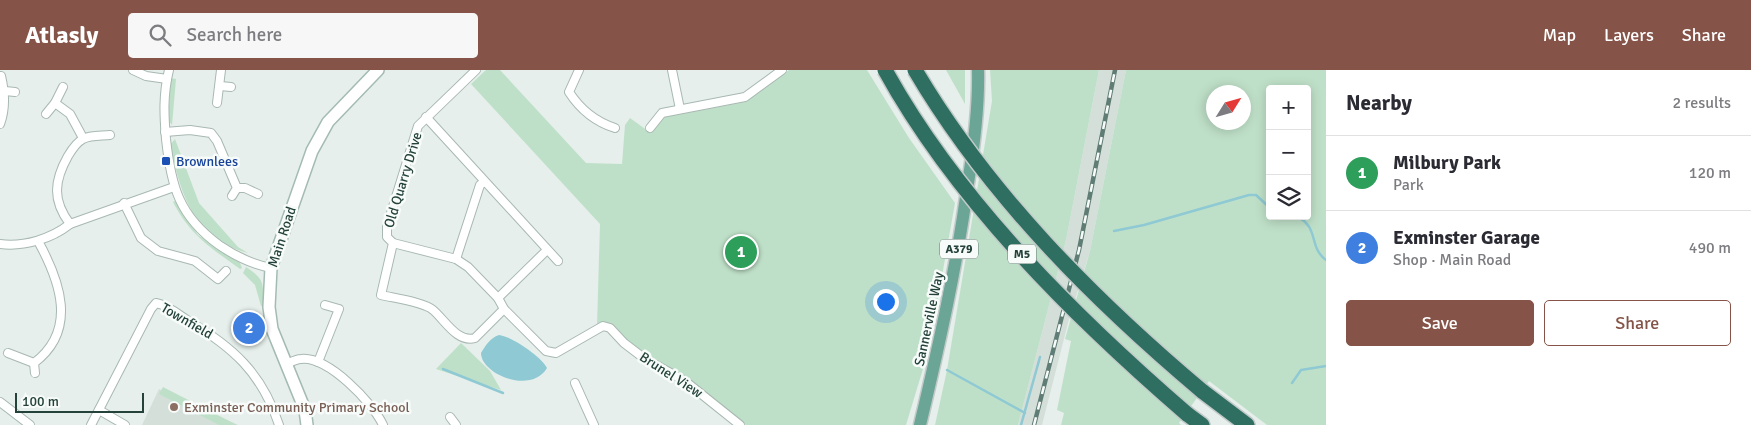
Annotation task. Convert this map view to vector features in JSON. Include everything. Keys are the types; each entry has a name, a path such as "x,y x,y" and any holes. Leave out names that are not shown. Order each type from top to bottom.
{"highway":[{"name":"M5","path":"885,70 914,117 948,165 1008,238 1097,333 1187,414 1202,425"},
{"name":"M5","path":"916,70 972,154 1050,246 1141,339 1202,391 1247,425"}],"main road":[{"name":"Sannerville Way","path":"920,425 944,326 962,233 976,116 978,70"}],"street":[{"path":"135,70 146,76 167,79"},
{"path":"169,70 163,104 165,132 174,187 189,218 200,232 233,254 271,268"},
{"path":"217,103 221,70"},
{"name":"Main Road","path":"308,425 305,410 287,364 278,348 272,329 268,307 271,268 312,151 328,122 378,70"},
{"name":"Old Quarry Drive","path":"476,70 426,117 414,136 387,226 387,237 393,243 456,259 468,267 498,298 504,310 546,351 556,353 603,326"},
{"path":"579,70 570,92 575,101 596,121 614,128"},
{"path":"672,70 680,109"},
{"path":"650,128 659,115 680,109 745,97 782,70"},
{"path":"0,124 4,113 5,91 1,76"},
{"path":"220,86 231,87"},
{"path":"46,114 55,103 63,87"},
{"path":"5,91 15,92"},
{"path":"55,103 70,114 83,138"},
{"name":"Old Quarry Drive","path":"426,117 558,261"},
{"path":"165,132 190,130 210,133 218,141 237,188"},
{"path":"70,224 60,212 56,195 59,173 72,150 83,138 110,135"},
{"path":"456,259 480,186 484,182"},
{"path":"0,244 38,241 60,232 70,224 124,203 174,187"},
{"path":"237,188 245,188 258,194"},
{"path":"232,196 237,188"},
{"path":"124,203 141,238 158,251 195,260 218,279"},
{"path":"8,353 22,361 34,363 46,354 54,339 62,299 53,268 38,241"},
{"name":"Old Quarry Drive","path":"393,243 381,295 431,308 461,338 469,340 475,338 504,310"},
{"path":"498,298 547,250"},
{"path":"211,285 226,271"},
{"name":"Townfield","path":"91,425 151,309 156,303 216,337 245,362 262,385 279,425"},
{"path":"318,362 339,309 325,305"},
{"name":"Brunel View","path":"603,326 610,328 624,343 645,360 685,381 740,425"},
{"path":"287,364 302,358 318,362 339,376 370,404 383,425"},
{"path":"34,363 35,373"},
{"path":"575,383 594,425"},
{"path":"0,402 30,425"},
{"path":"99,410 125,425"},
{"path":"450,417 456,425"}],"shaded area":[{"path":"1099,70 1126,70 1090,251 1068,323 1042,425 1018,425 1066,240"},
{"name":"Exminster Community Primary School","path":"159,389 238,425 142,425"}],"green space":[{"path":"486,70 500,70 586,163 622,164 625,125 630,118 648,131 661,118 745,102 789,70 867,70 909,138 955,203 929,349 906,425 746,425 722,406 600,324 597,325 600,224 471,84"},
{"path":"946,70 965,70 965,104"},
{"path":"990,70 1099,70 1066,240 1018,425 935,425 947,370 992,101"},
{"path":"1126,70 1326,70 1326,425 1267,425 1209,381 1179,423 1181,425 1061,425 1064,413 1057,410 1071,341 1065,339 1090,251"},
{"path":"171,78 176,79 172,125 168,120"},
{"path":"175,139 199,203 238,247 248,253 229,246 214,237 202,226 192,212 179,181 174,163 170,145"},
{"path":"175,201 198,235 240,263 242,268 240,269 220,254 194,232 173,202"},
{"path":"246,267 257,275 262,283 263,306 261,306 255,285 243,273"},
{"path":"461,343 490,371 501,390 436,369"},
{"path":"163,387 237,425 219,425 159,394"}],"water":[{"path":"499,335 511,339 526,348 539,358 547,368 540,376 530,380 519,381 498,374 489,368 483,361 481,353 491,340"}],"waterway":[{"path":"1114,231 1144,225 1249,195 1256,195 1266,204"},
{"path":"1302,220 1308,226 1317,249 1326,260"},
{"path":"1021,425 1040,357"},
{"path":"1292,383 1301,370 1326,366"},
{"path":"443,369 503,393"},
{"path":"947,370 1025,413"}],"railway":[{"path":"1034,425 1079,250 1115,70"}],"place":[{"name":"Brownlees","path":"166,161"},
{"name":"Milbury Park","path":"741,252"},
{"name":"Exminster Garage","path":"249,328"},
{"name":"Exminster Community Primary School","path":"174,407"}]}
